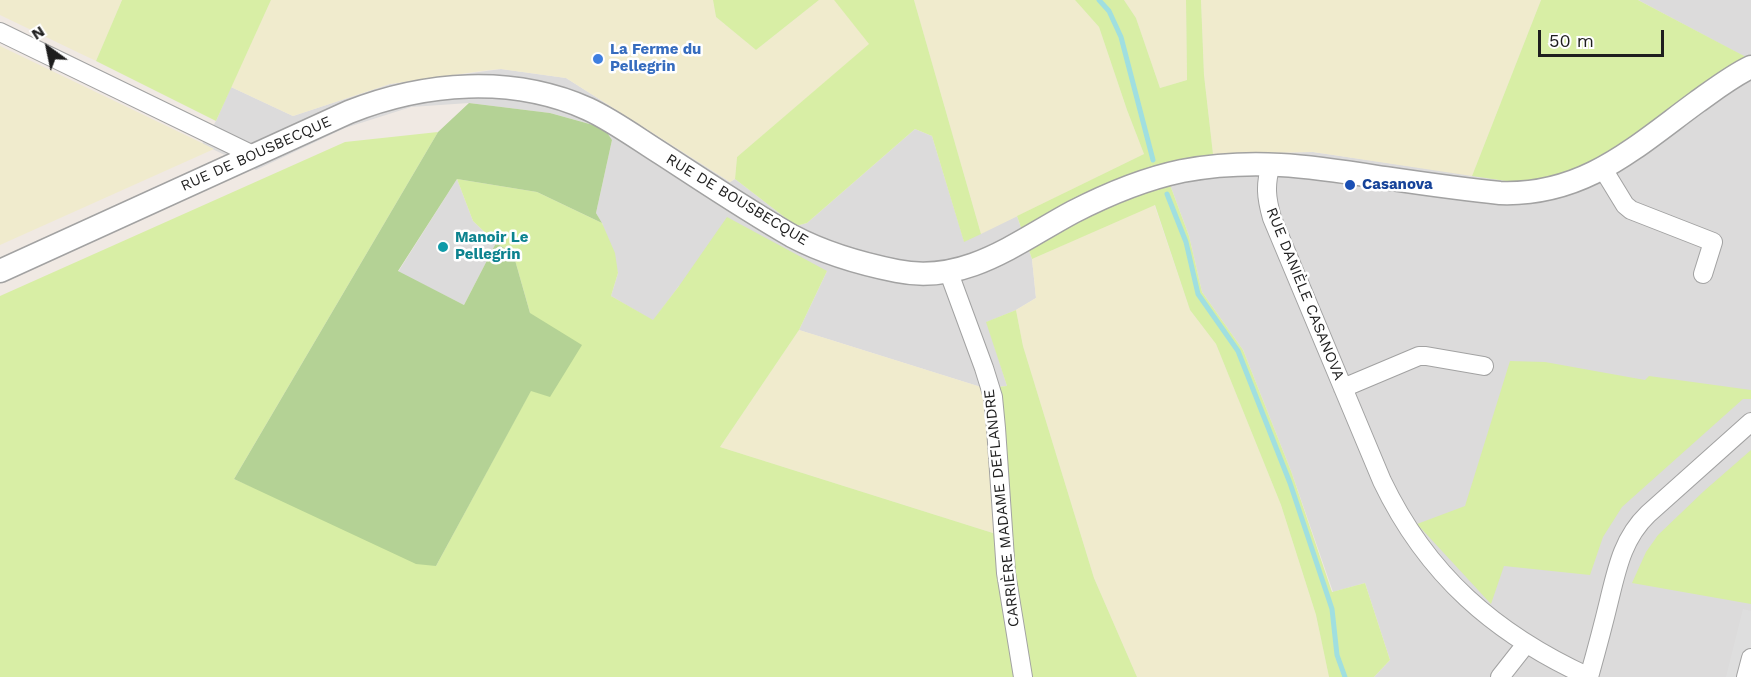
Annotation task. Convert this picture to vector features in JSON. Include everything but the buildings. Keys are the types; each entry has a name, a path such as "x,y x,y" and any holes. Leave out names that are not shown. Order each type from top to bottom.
{"street":[{"path":"0,32 253,155"},
{"name":"RUE DE BOUSBECQUE","path":"0,271 349,112 394,96 453,87 496,87 570,101 592,111 746,208 818,248 894,271 925,275 949,273 976,265 1109,195 1142,182 1201,168 1240,164 1294,165 1483,192 1512,194 1551,189 1578,181 1603,169 1718,87 1751,67"},
{"name":"RUE DANIÈLE CASANOVA","path":"1271,164 1266,189 1267,203 1272,218 1388,494 1420,546 1437,568 1489,618 1526,644 1589,677"},
{"path":"1603,169 1625,205 1631,210 1713,242 1703,274"},
{"name":"CARRIÈRE MADAME DEFLANDRE","path":"949,273 993,397 1007,582 1023,677"},
{"name":"RUE DANIÈLE CASANOVA","path":"1343,388 1419,356 1484,366"},
{"path":"1589,677 1620,559 1633,531 1640,521 1751,422"},
{"path":"1500,677 1526,644"},
{"path":"1746,677 1751,658"}],"shaded area":[{"path":"0,0 122,0 96,61 0,15"},
{"name":"La Ferme du Pellegrin","path":"271,0 713,0 716,17 756,50 819,0 834,0 870,44 737,157 735,179 730,182 566,78 501,69 489,70 390,84 293,116 231,87"},
{"path":"914,0 1075,0 1099,27 1144,154 981,234"},
{"path":"1124,0 1186,0 1187,80 1160,88 1136,18"},
{"path":"1201,0 1541,0 1472,176 1313,152 1213,154 1204,75"},
{"path":"1638,0 1751,0 1751,677 1374,677 1390,660 1365,583 1333,592 1291,471 1243,350 1202,292 1189,236 1163,166 1213,154 1313,152 1520,182 1745,57"},
{"path":"0,46 202,143 214,149 0,245"},
{"path":"501,69 566,78 730,182 735,179 796,226 807,223 915,129 932,136 964,241 1017,216 1032,259 1036,298 1016,310 987,322 1007,386 984,388 799,330 827,271 679,286 653,321 611,296 618,273 602,223 596,213 612,140 604,128 550,113 469,103 411,107 345,128 256,170 202,144 216,121 231,87 293,116 390,84"},
{"path":"457,179 473,221 496,243 464,305 398,272"},
{"path":"1154,204 1190,310 1216,344 1281,505 1316,615 1329,677 1137,677 1094,578 1023,346 1016,310 1036,298 1032,259"},
{"path":"799,330 984,388 996,534 720,447"},
{"path":"1743,609 1751,611 1751,677 1726,677"}],"green space":[{"path":"122,0 271,0 216,121 96,61"},
{"path":"713,0 819,0 756,50 716,17"},
{"path":"834,0 914,0 981,234 964,242 932,136 915,129 807,223 796,226 735,179 737,157 869,44"},
{"path":"1075,0 1124,0 1136,18 1160,88 1187,80 1186,0 1201,0 1204,75 1213,154 1163,166 1189,236 1202,292 1243,350 1291,471 1332,592 1365,583 1390,660 1374,677 1329,677 1316,615 1281,505 1216,344 1190,310 1155,205 1032,259 1017,216 1144,154 1099,27"},
{"path":"1541,0 1638,0 1746,57 1617,147 1571,172 1520,183 1472,176"},
{"path":"469,103 550,113 604,128 612,140 596,213 602,223 537,192 457,179 398,271 464,305 496,243 513,253 530,313 582,345 550,397 531,391 436,566 416,564 234,479 438,132"},
{"path":"438,132 234,479 436,566 531,390 530,313 513,253 496,243 473,221 457,179 537,192 602,223 615,253 618,273 611,296 653,320 727,217 827,271 799,330 720,447 996,534 997,387 1007,386 986,322 1016,310 1023,346 1094,578 1137,677 0,677 0,296 345,142"},
{"path":"1510,361 1545,362 1645,380 1649,376 1751,390 1751,399 1743,399 1622,507 1603,537 1590,575 1504,566 1491,604 1417,524 1465,506"},
{"path":"1751,450 1751,604 1632,583 1646,552 1658,535"}],"waterway":[{"path":"1099,0 1109,11 1121,37 1153,160"},
{"path":"1167,194 1186,242 1198,294 1238,351 1290,483 1332,609 1337,655 1345,677"}],"place":[{"name":"La Ferme du Pellegrin","path":"598,59"},
{"name":"Casanova","path":"1350,185"},
{"name":"Manoir Le Pellegrin","path":"443,247"}]}
